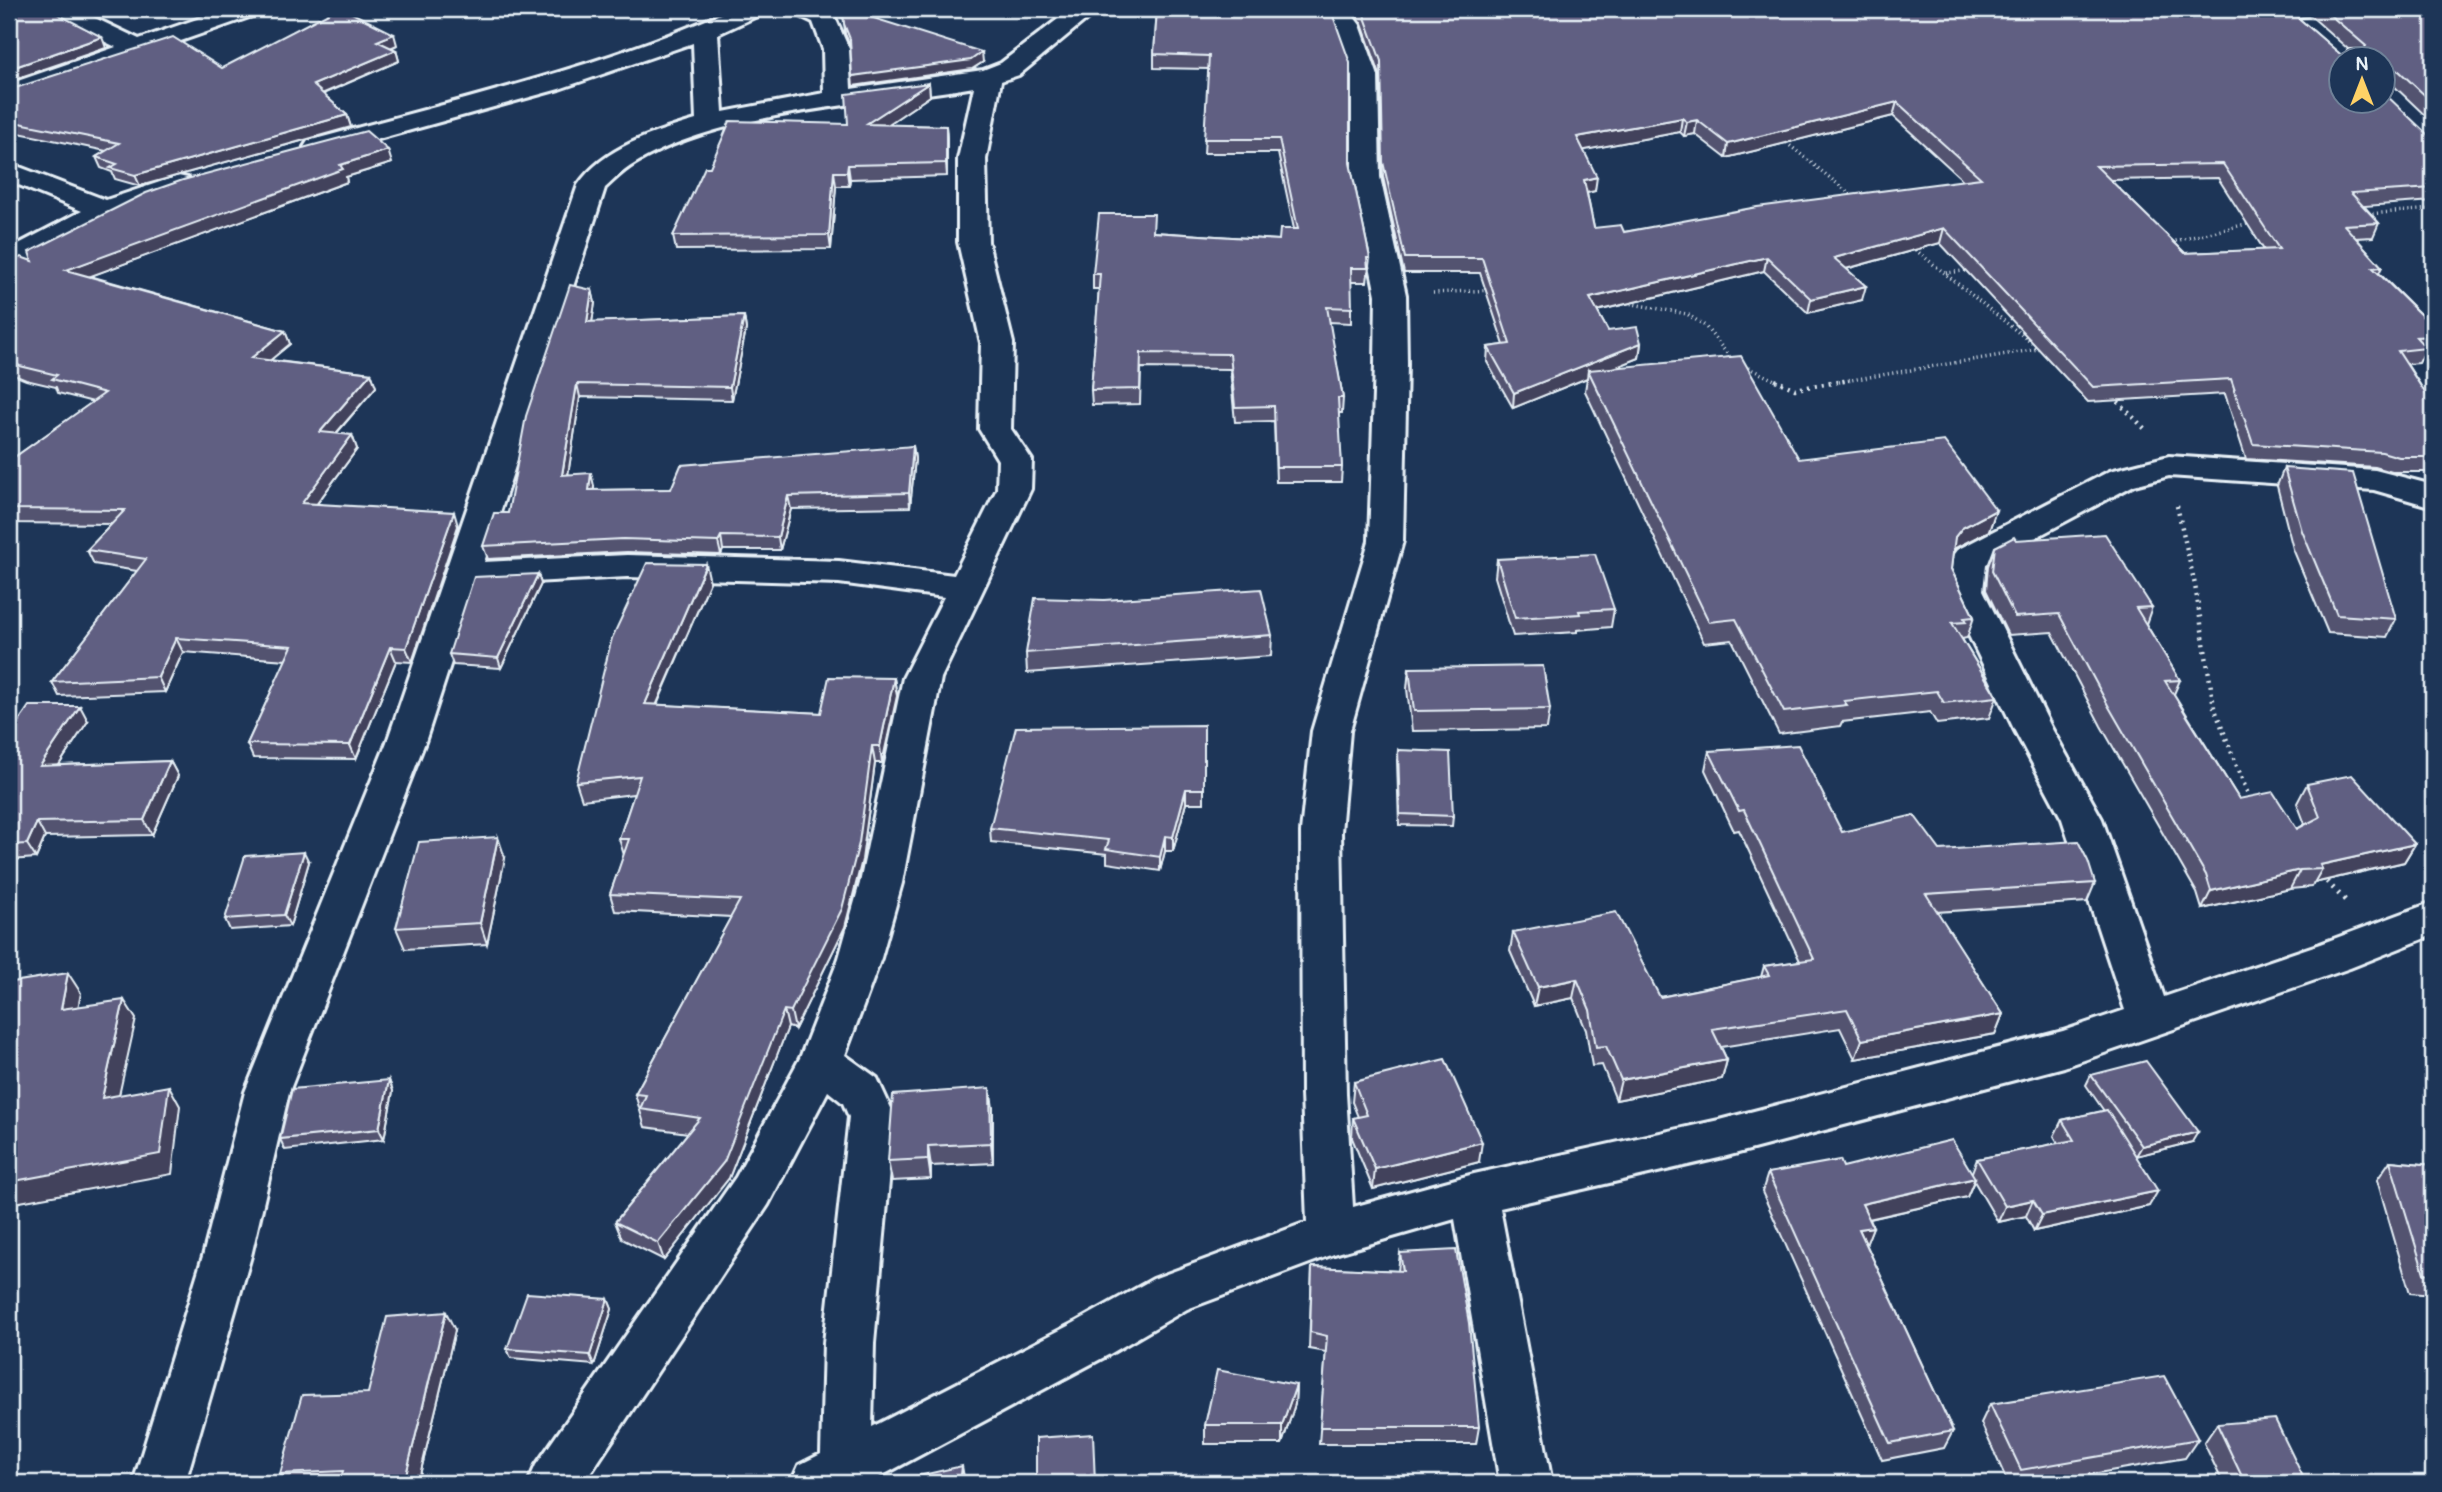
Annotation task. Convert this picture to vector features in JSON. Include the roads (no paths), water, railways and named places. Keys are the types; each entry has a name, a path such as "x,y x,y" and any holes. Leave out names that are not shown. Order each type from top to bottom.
{"street":[{"path":"56,9 138,48"},
{"path":"9,93 249,9"},
{"path":"295,153 550,83 705,30 752,9"},
{"path":"805,9 824,18 836,49 838,100"},
{"path":"159,1483 227,1256 267,1091 406,742 592,185 603,170 632,153 710,121 989,77 1010,69 1086,9"},
{"path":"1331,1234 1324,1094 1321,832 1331,731 1386,541 1391,295 1366,177 1365,76 1347,25 1336,9"},
{"path":"2291,10 2316,35"},
{"path":"705,30 710,121"},
{"path":"554,1483 752,1191 821,1061 860,958 881,883 922,678 1014,489 1016,460 995,429 997,343 973,242 972,159 989,77"},
{"path":"9,171 105,210"},
{"path":"9,261 105,210 203,178"},
{"path":"2150,1019 2081,819 2033,729 1965,590 1969,558 2122,478 2169,466 2375,480 2433,496"},
{"path":"463,574 627,566 839,572 964,588"},
{"path":"831,1476 1170,1294 1331,1234 1474,1194 1719,1139 2064,1049 2433,918"},
{"path":"821,1061 861,1091 872,1116 849,1343 831,1476"},
{"path":"1474,1194 1526,1483"}]}
